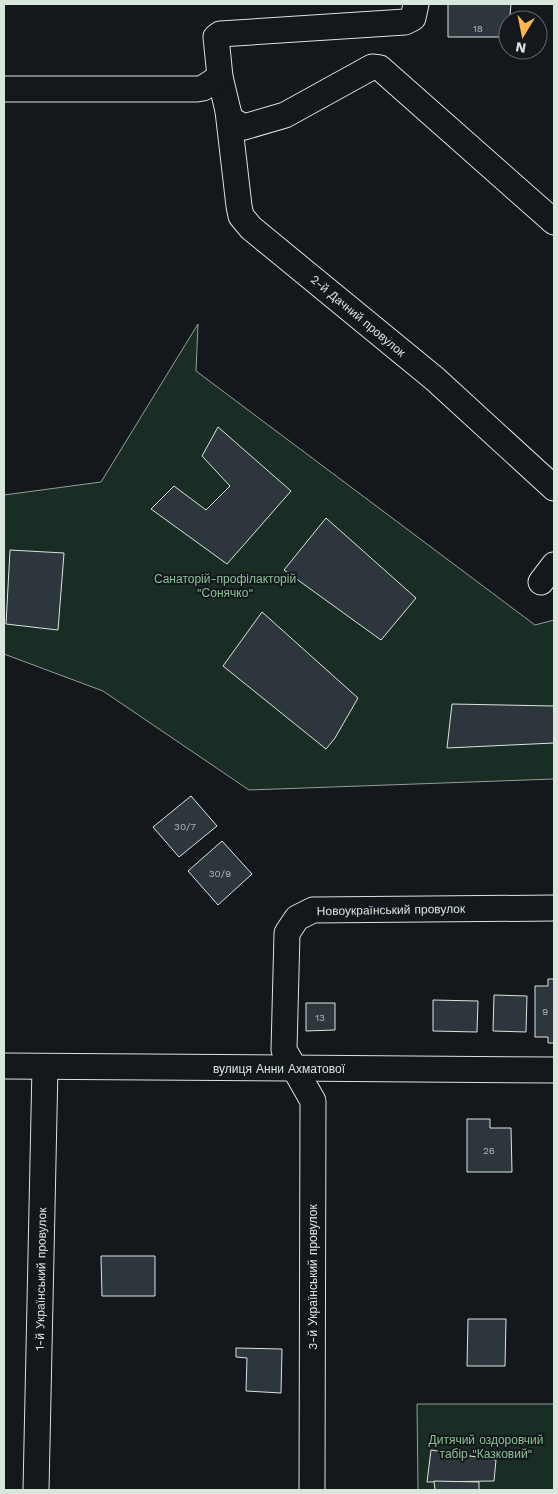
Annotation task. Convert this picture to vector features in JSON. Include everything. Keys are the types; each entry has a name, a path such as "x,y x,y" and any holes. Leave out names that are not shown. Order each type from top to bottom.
{"street":[{"name":"2-й Дачний провулок","path":"416,4 413,18 405,22 220,34 216,37 220,76 228,111 241,216 251,228 435,379 554,488"},
{"path":"228,111 230,119 236,124 244,127 256,125 285,115 372,67 380,68 554,222"},
{"path":"4,89 197,89 203,88 220,76"},
{"name":"Новоукраїнський провулок","path":"295,1069 284,1050 287,933 296,918 313,910 554,908"},
{"name":"вулиця Анни Ахматової","path":"4,1066 554,1070"},
{"name":"1-й Український провулок","path":"36,1490 45,1067"},
{"name":"3-й Український провулок","path":"295,1069 313,1101 312,1490"}],"green space":[{"name":"Санаторій-профілакторій \"Сонячко\"","path":"198,324 196,371 535,625 554,620 554,779 249,790 103,691 4,654 4,495 101,482"},
{"name":"Дитячий оздоровчий табір \"Казковий\"","path":"417,1404 554,1404 554,1490 418,1490"}],"building":[{"path":"448,4 511,4 510,10 498,10 498,37 448,37"},
{"path":"218,427 291,491 227,564 151,509 174,486 206,510 230,486 202,456"},
{"path":"326,518 416,598 381,640 284,570"},
{"path":"10,550 64,553 58,630 6,624"},
{"path":"262,612 358,698 335,738 326,749 223,666"},
{"path":"452,704 554,706 554,743 447,748"},
{"path":"191,796 217,826 179,857 153,827"},
{"path":"222,841 252,874 218,905 188,871"},
{"path":"548,979 554,979 554,1043 548,1043 548,1037 535,1037 535,986 548,986"},
{"path":"494,995 527,996 526,1032 493,1031"},
{"path":"433,1000 478,1001 477,1032 433,1031"},
{"path":"306,1003 335,1003 335,1030 306,1031"},
{"path":"467,1119 490,1119 490,1128 511,1128 512,1172 467,1172"},
{"path":"101,1256 155,1256 155,1296 102,1296"},
{"path":"468,1319 506,1319 505,1366 467,1366"},
{"path":"236,1348 282,1349 281,1393 246,1391 247,1358 236,1357"},
{"path":"431,1450 496,1460 494,1481 427,1482"},
{"path":"434,1481 479,1482 479,1490 435,1490"}]}
